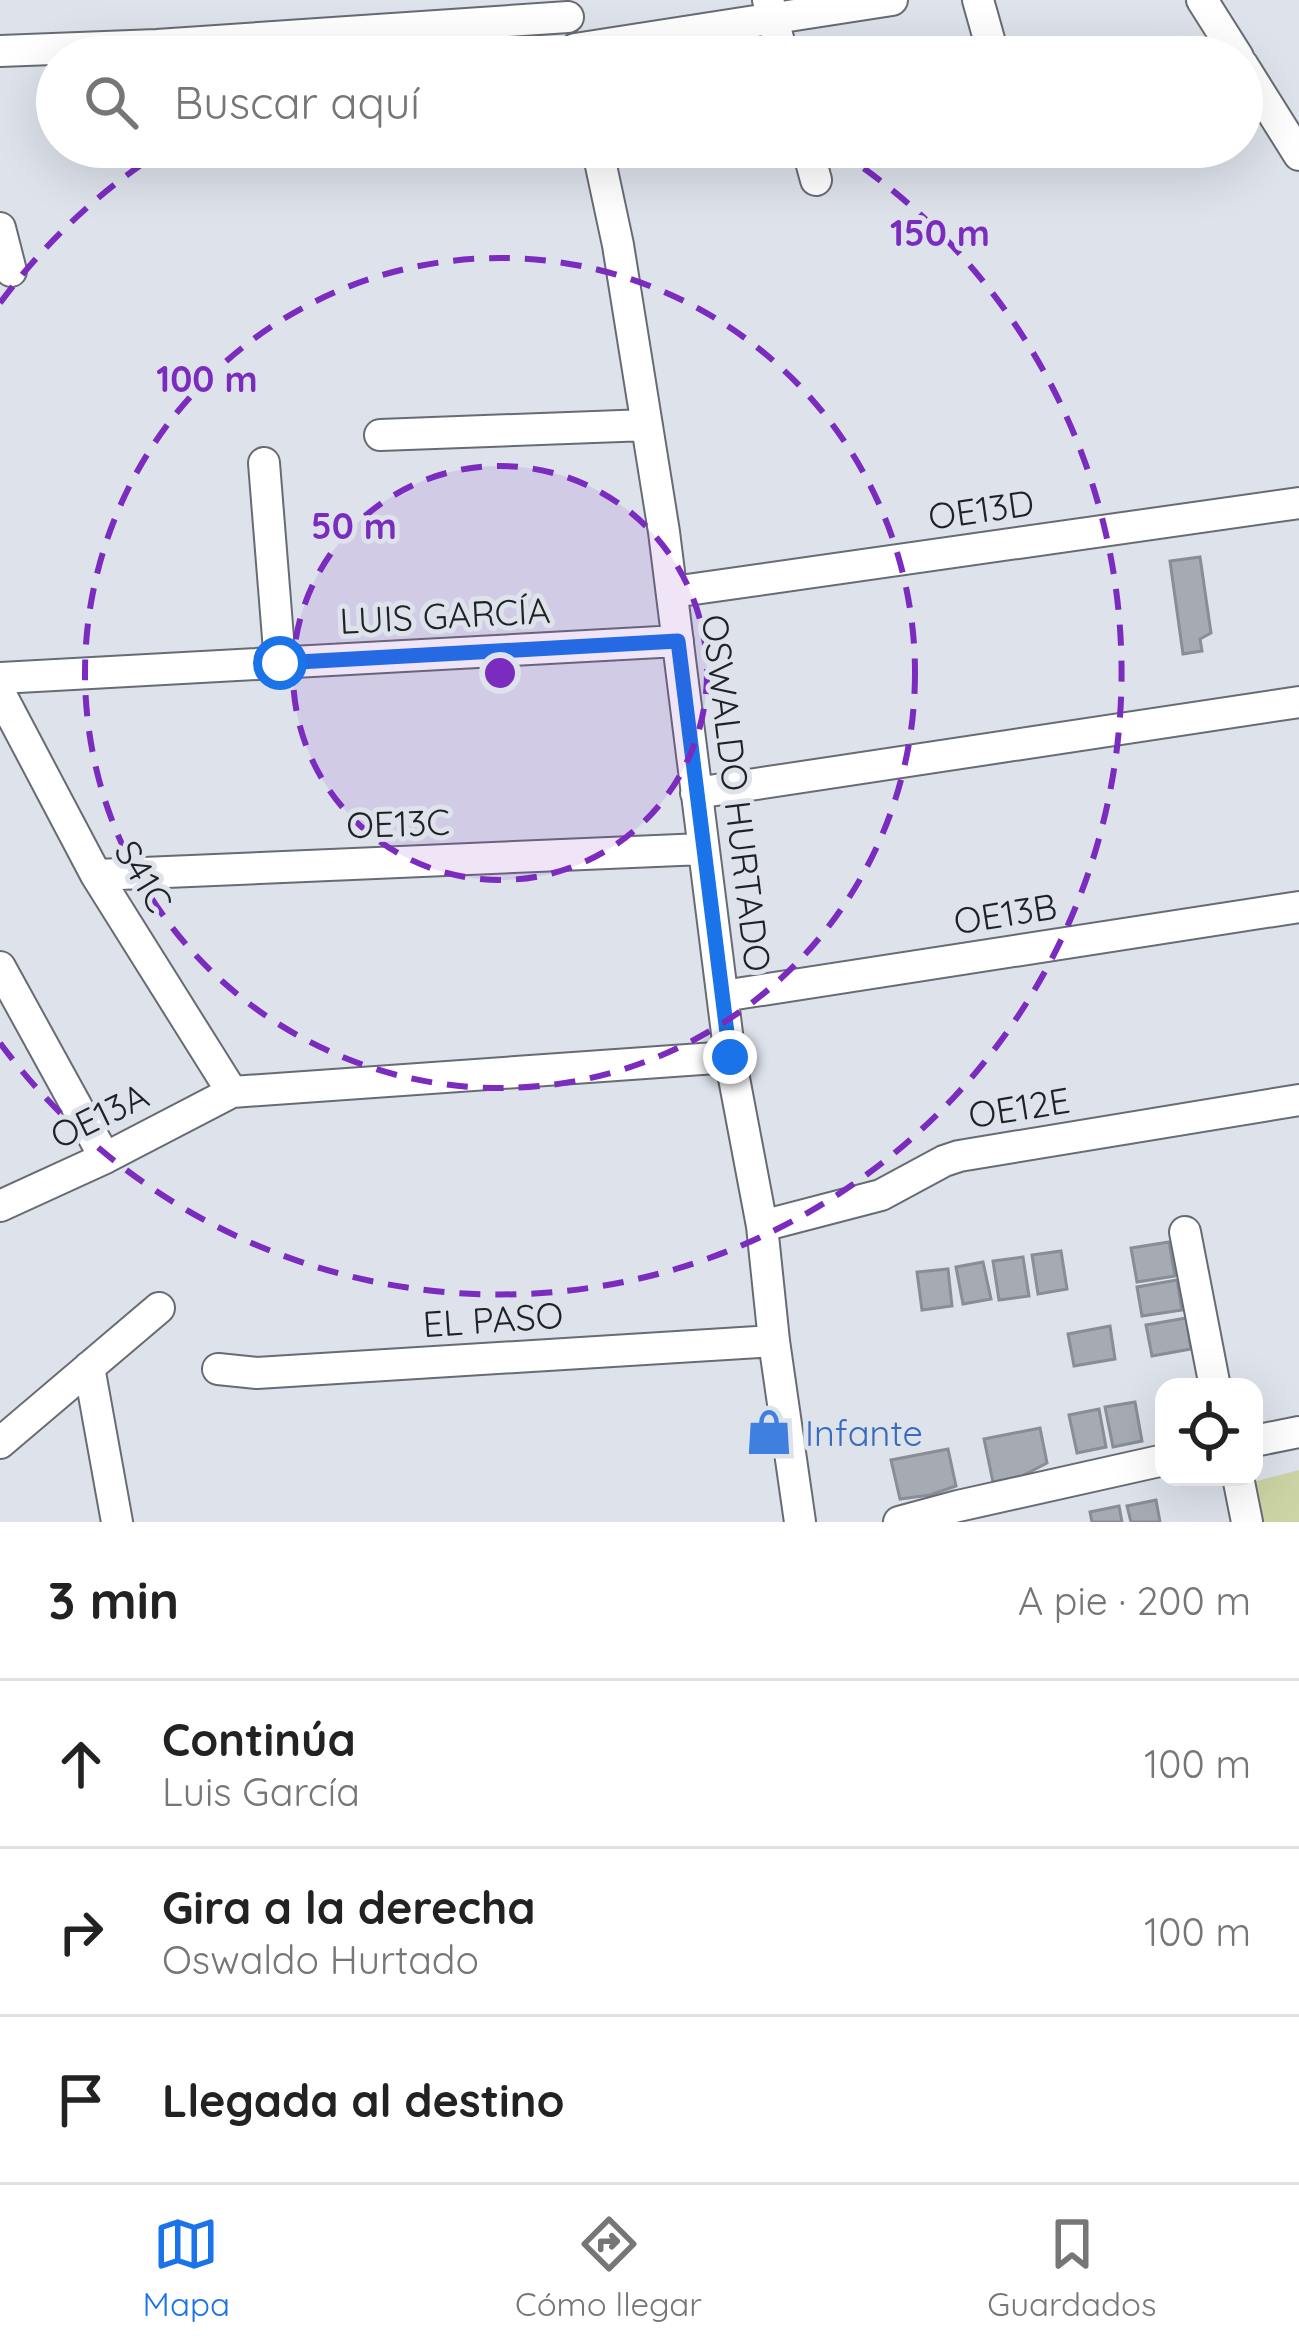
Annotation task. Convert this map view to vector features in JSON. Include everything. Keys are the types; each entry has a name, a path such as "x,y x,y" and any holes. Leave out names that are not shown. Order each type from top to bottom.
{"street":[{"path":"651,36 770,9 892,0"},
{"path":"979,0 988,36"},
{"path":"1203,0 1225,36"},
{"path":"271,36 449,26 566,8"},
{"path":"0,51 36,50"},
{"path":"1263,97 1299,154"},
{"name":"OSWALDO HURTADO","path":"602,168 673,592 730,1057 762,1226 773,1341 800,1522"},
{"path":"813,168 816,180"},
{"path":"0,228 11,271"},
{"path":"380,435 647,425"},
{"path":"264,463 280,663"},
{"name":"OE13D","path":"673,592 1299,503"},
{"name":"LUIS GARCÍA","path":"0,678 678,641"},
{"name":"S41C","path":"0,693 95,875 232,1092"},
{"path":"696,793 1299,702"},
{"name":"OE13C","path":"95,875 703,849"},
{"name":"OE13B","path":"723,995 1299,907"},
{"path":"0,967 104,1158"},
{"path":"232,1092 730,1057"},
{"name":"OE13A","path":"0,1206 232,1092"},
{"name":"OE12E","path":"762,1226 881,1195 959,1156 1299,1100"},
{"path":"1185,1232 1213,1378"},
{"path":"0,1442 159,1308"},
{"name":"EL PASO","path":"218,1369 257,1373 773,1341"},
{"path":"89,1367 117,1522"},
{"path":"1263,1439 1299,1432"},
{"path":"899,1522 1155,1462"},
{"path":"1240,1486 1247,1522"}],"green space":[{"path":"1299,1470 1299,1522 1257,1522 1250,1486 1263,1486 1263,1479"}],"building":[{"path":"1200,557 1211,633 1200,639 1202,651 1183,654 1170,561"},
{"path":"1169,1242 1175,1276 1137,1282 1131,1248"},
{"path":"1061,1251 1067,1289 1038,1294 1032,1255"},
{"path":"1023,1257 1029,1296 999,1300 993,1261"},
{"path":"983,1262 991,1299 963,1304 956,1267"},
{"path":"948,1269 952,1306 922,1310 917,1272"},
{"path":"1177,1280 1182,1310 1142,1316 1137,1287"},
{"path":"1186,1318 1191,1349 1152,1356 1146,1325"},
{"path":"1110,1326 1115,1359 1074,1366 1068,1334"},
{"path":"1135,1402 1142,1441 1113,1447 1105,1407"},
{"path":"1099,1409 1106,1447 1077,1453 1069,1415"},
{"path":"1040,1428 1047,1463 1022,1476 993,1482 984,1439"},
{"path":"948,1449 956,1486 900,1499 891,1460"},
{"path":"1156,1500 1160,1522 1131,1522 1127,1506"},
{"path":"1119,1506 1122,1522 1092,1522 1090,1512"}],"place":[{"name":"Infante","path":"769,1432"}],"route":[{"path":"280,663 678,641 730,1057"}]}
